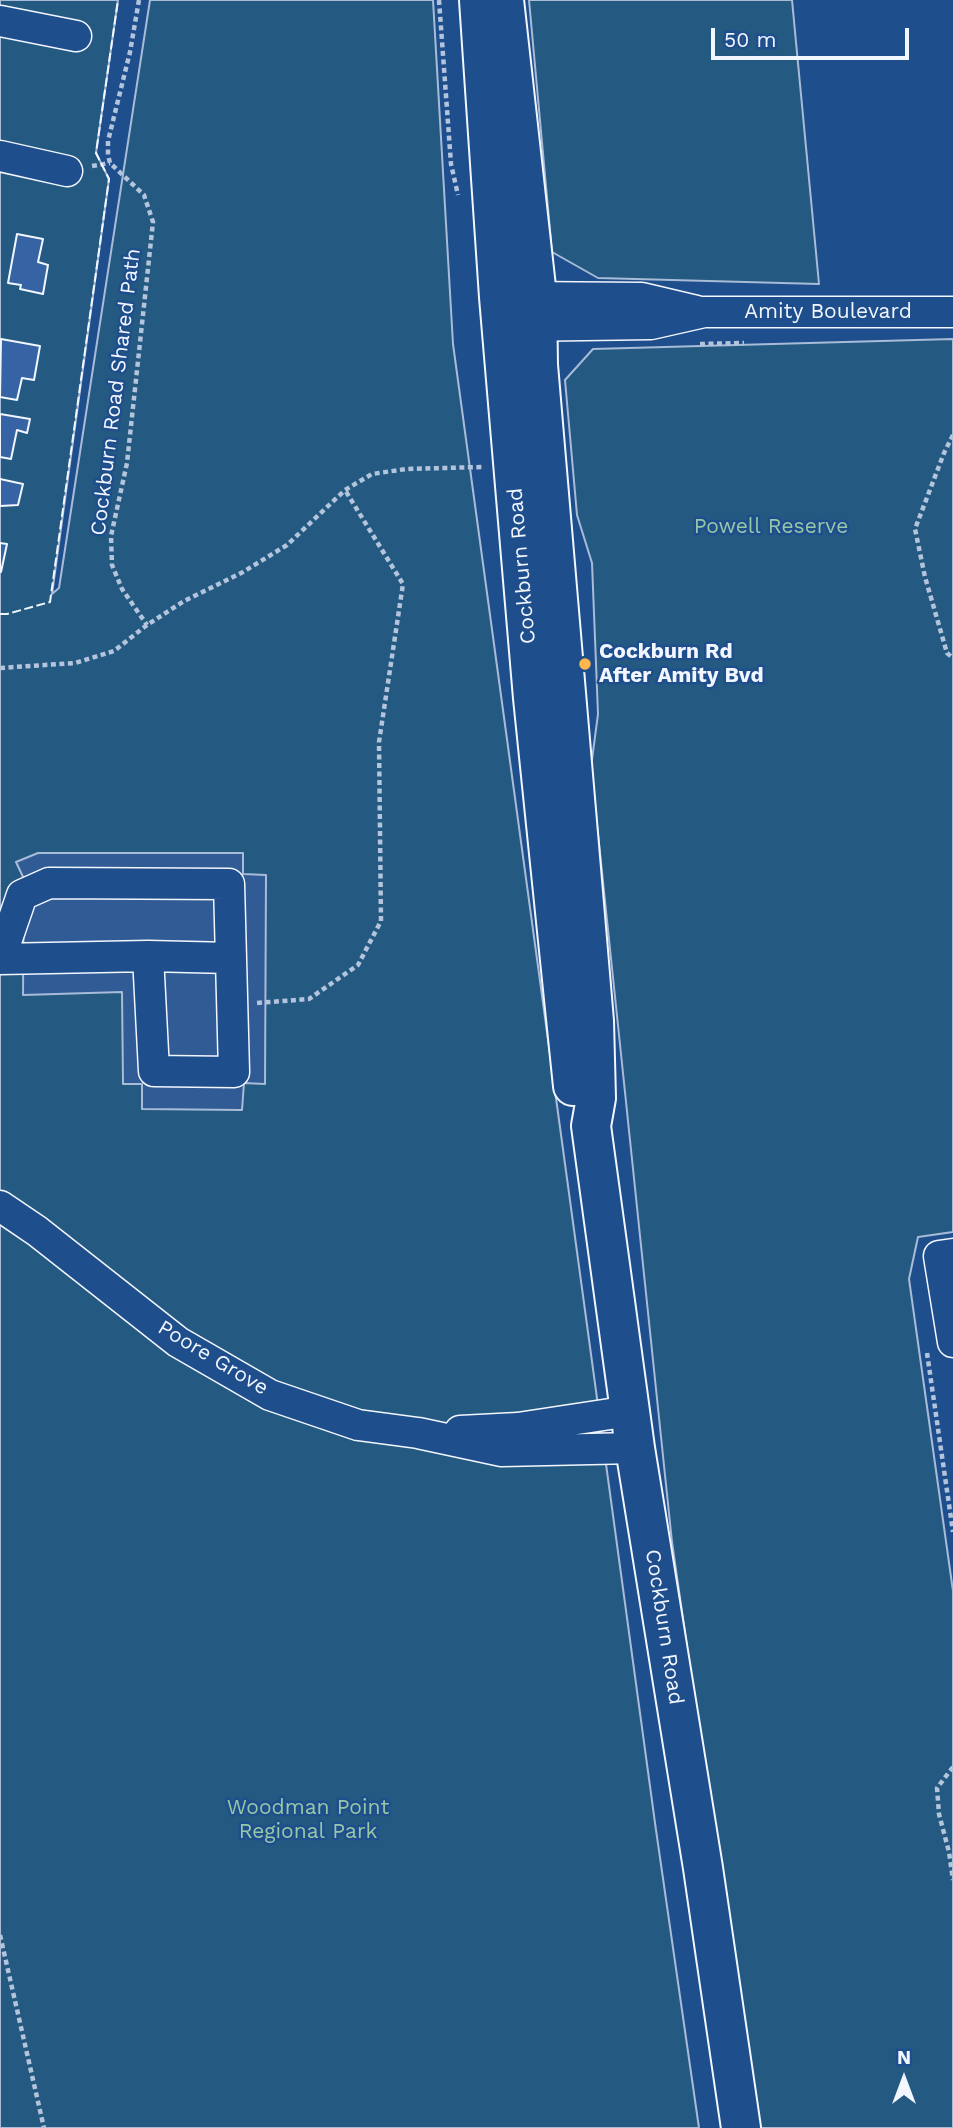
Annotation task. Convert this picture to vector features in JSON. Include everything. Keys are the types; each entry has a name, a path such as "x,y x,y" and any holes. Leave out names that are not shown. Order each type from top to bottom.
{"main road":[{"name":"Cockburn Road","path":"479,0 519,312"},
{"name":"Cockburn Road","path":"504,0 533,698 573,1087 580,1111 591,1126 632,1429 704,1868 741,2128"}],"street":[{"path":"0,21 76,36"},
{"path":"0,156 67,171"},
{"name":"Amity Boulevard","path":"519,312 642,298 704,312 953,312"},
{"path":"148,956 154,1071 234,1072 229,884 48,883 22,895 0,959 148,956 230,958"},
{"name":"Poore Grove","path":"0,1206 37,1231 178,1342 270,1395 358,1425 418,1433 518,1428 632,1429"},
{"path":"939,1343 939,1256 953,1254"}],"path":[{"name":"Cockburn Road Shared Path","path":"139,0 131,52 108,141 108,155 110,163 144,195 153,222 127,463 111,536 112,565 121,589 147,625"},
{"path":"688,344 744,342"},
{"path":"953,435 915,529 925,577 947,653 953,658"},
{"path":"0,668 75,663 114,651 184,601 243,572 286,545 345,490 372,474 406,469 487,467"},
{"path":"232,1003 309,999 358,965 381,921 379,742 403,584 345,490"},
{"path":"939,1343 953,1532"},
{"path":"953,1767 937,1788 939,1814 953,1880"},
{"path":"0,1935 44,2128"}],"green space":[{"name":"Woodman Point Regional Park","path":"0,0 118,0 96,153 109,179 52,594 59,588 150,0 433,0 453,344 699,2128 0,2128"},
{"path":"529,0 792,0 819,284 598,278 552,252"},
{"name":"Powell Reserve","path":"953,339 953,1232 918,1237 909,1279 953,1591 953,2128 756,2128 672,1542 591,767 598,714 592,563 577,515 565,380 593,349"}],"shaded area":[{"path":"38,853 243,853 243,874 266,875 265,1084 244,1083 242,1110 142,1109 142,1084 123,1084 122,992 23,995 24,879 16,862"}],"building":[{"path":"17,234 43,239 38,262 48,265 43,294 20,289 21,285 8,283"},
{"path":"1,339 40,346 34,380 22,378 17,400 0,397"},
{"path":"0,414 30,419 27,433 17,430 11,459 0,457"},
{"path":"0,479 23,484 18,505 0,506"},
{"path":"0,543 7,544 1,572 0,572"}],"fence":[{"path":"0,614 50,602 109,179 96,153 118,0"}],"place":[{"name":"Cockburn Rd After Amity Bvd","path":"585,664"}]}
